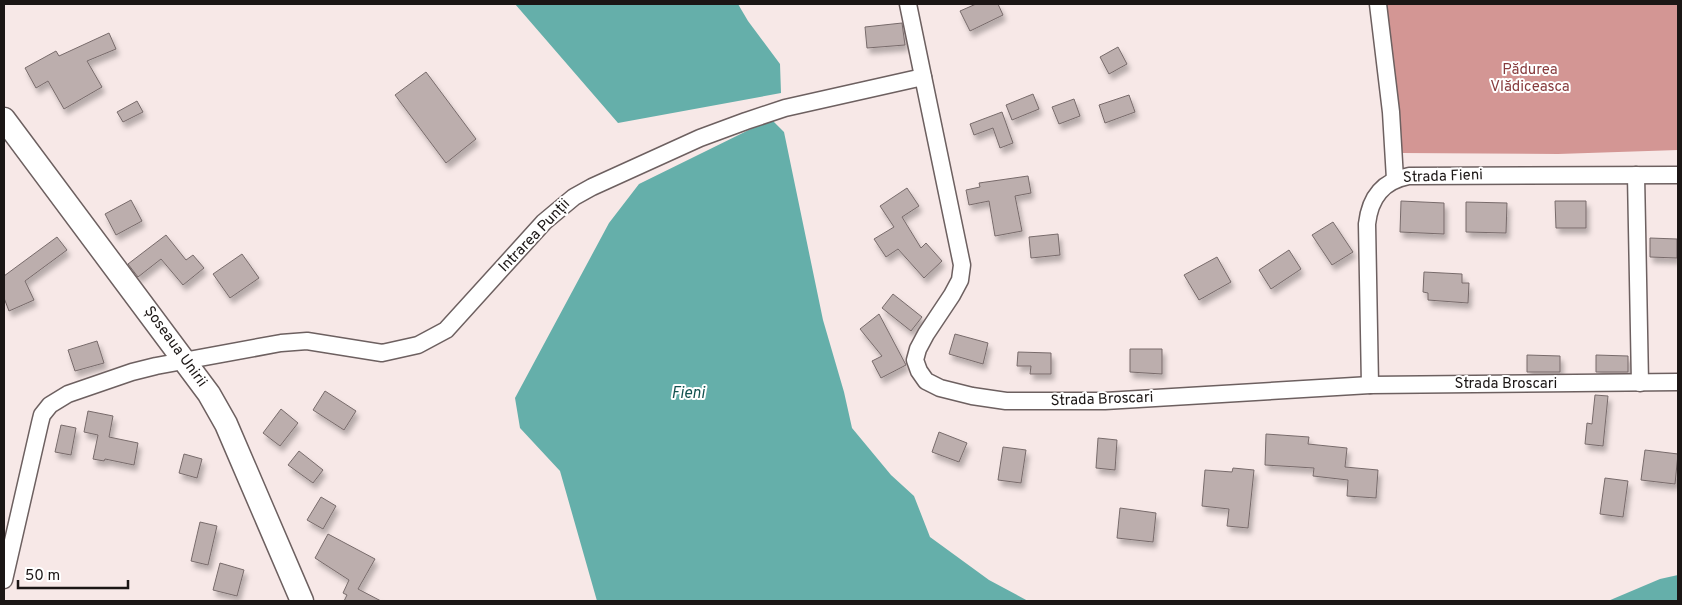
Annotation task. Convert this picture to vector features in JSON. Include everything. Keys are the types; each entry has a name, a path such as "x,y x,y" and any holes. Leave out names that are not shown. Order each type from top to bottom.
{"main road":[{"name":"Șoseaua Unirii","path":"4,119 209,394 226,424 302,601"}],"street":[{"name":"Strada Broscari","path":"908,4 962,265 960,280 918,349 915,360 918,371 926,381 940,388 972,396 1015,401 1104,401 1370,385 1678,382"},
{"path":"1378,4 1391,112 1394,179"},
{"name":"Intrarea Punții","path":"4,580 40,423 46,410 57,399 132,372 281,343 307,341 382,353 418,345 446,330 544,222 574,197 592,186 700,138 761,116 833,96 923,77"},
{"path":"1636,175 1640,383"},
{"name":"Strada Fieni","path":"1370,385 1368,212 1377,194 1394,179 1409,176 1678,176"}],"green space":[{"name":"Pădurea Vlădiceasca","path":"1382,4 1678,4 1678,150 1558,154 1401,153"}],"water":[{"path":"515,4 738,4 748,21 780,64 781,93 618,123"},
{"name":"Fieni","path":"771,119 784,132 823,320 844,392 852,428 891,475 914,496 930,537 989,580 1028,601 597,601 560,471 520,428 515,398 609,223 639,184"},
{"path":"1678,575 1678,601 1608,601 1660,579"}],"building":[{"path":"976,4 998,4 1003,15 970,31 960,11"},
{"path":"902,23 905,45 867,48 865,27"},
{"path":"109,33 116,49 87,61 102,87 64,109 48,81 36,88 25,68 56,51 59,56"},
{"path":"1118,47 1127,64 1109,74 1100,57"},
{"path":"426,72 476,139 446,163 395,95"},
{"path":"1033,94 1039,109 1012,120 1006,105"},
{"path":"1129,95 1135,112 1105,123 1099,105"},
{"path":"1074,99 1080,116 1059,124 1052,107"},
{"path":"137,101 143,112 123,122 117,112"},
{"path":"1002,112 1013,143 1000,148 993,128 974,135 970,124"},
{"path":"1028,176 1031,193 1015,196 1022,231 995,236 989,201 969,205 966,190 980,187 979,183"},
{"path":"907,188 919,206 902,217 921,248 926,243 942,261 924,278 898,249 886,257 874,239 894,227 880,206"},
{"path":"131,200 142,221 116,235 105,214"},
{"path":"1401,201 1444,203 1444,234 1400,232"},
{"path":"1555,201 1586,201 1586,228 1556,228"},
{"path":"1466,202 1507,203 1506,233 1466,232"},
{"path":"1333,222 1353,252 1332,265 1312,235"},
{"path":"1058,234 1060,255 1031,258 1029,237"},
{"path":"166,235 186,260 193,255 204,268 183,285 161,259 138,277 128,264"},
{"path":"57,237 67,250 25,281 34,300 9,311 4,298 4,276"},
{"path":"1650,238 1677,239 1677,258 1650,257"},
{"path":"1289,250 1301,269 1271,289 1259,270"},
{"path":"242,254 259,278 230,298 213,274"},
{"path":"1217,257 1231,282 1199,300 1184,275"},
{"path":"1424,272 1462,274 1462,283 1469,283 1468,303 1428,300 1428,293 1423,292"},
{"path":"893,294 922,317 911,331 882,308"},
{"path":"879,314 906,365 881,378 872,361 882,356 860,329"},
{"path":"955,334 988,343 983,364 949,354"},
{"path":"97,341 104,363 75,371 68,350"},
{"path":"1130,349 1162,349 1162,374 1130,372"},
{"path":"1018,352 1051,353 1051,374 1030,374 1031,366 1017,366"},
{"path":"1527,355 1560,356 1560,372 1527,372"},
{"path":"1596,355 1628,356 1628,372 1596,372"},
{"path":"325,391 356,411 344,430 313,410"},
{"path":"1595,395 1608,396 1603,446 1585,444 1587,423 1592,424"},
{"path":"281,409 298,423 280,446 263,433"},
{"path":"88,411 113,416 109,437 138,443 134,465 105,459 104,461 93,459 98,435 84,432"},
{"path":"61,425 76,428 71,455 55,452"},
{"path":"939,432 967,443 959,462 932,452"},
{"path":"1266,434 1309,437 1308,444 1347,448 1345,467 1378,470 1376,498 1347,496 1348,480 1313,476 1314,468 1265,465"},
{"path":"1098,438 1117,440 1115,470 1096,468"},
{"path":"1003,447 1026,450 1021,483 998,480"},
{"path":"1645,450 1678,454 1675,484 1641,480"},
{"path":"299,451 323,470 313,483 288,465"},
{"path":"184,454 202,459 197,478 179,473"},
{"path":"1233,468 1254,470 1248,528 1227,526 1229,509 1202,506 1205,470 1232,472"},
{"path":"1605,478 1628,481 1623,517 1600,514"},
{"path":"321,497 336,506 323,529 307,520"},
{"path":"1120,508 1156,513 1153,542 1117,538"},
{"path":"200,522 217,526 208,565 191,561"},
{"path":"328,534 375,559 358,589 381,601 344,601 347,595 343,593 349,580 315,558"},
{"path":"220,563 244,570 237,596 213,590"}]}
